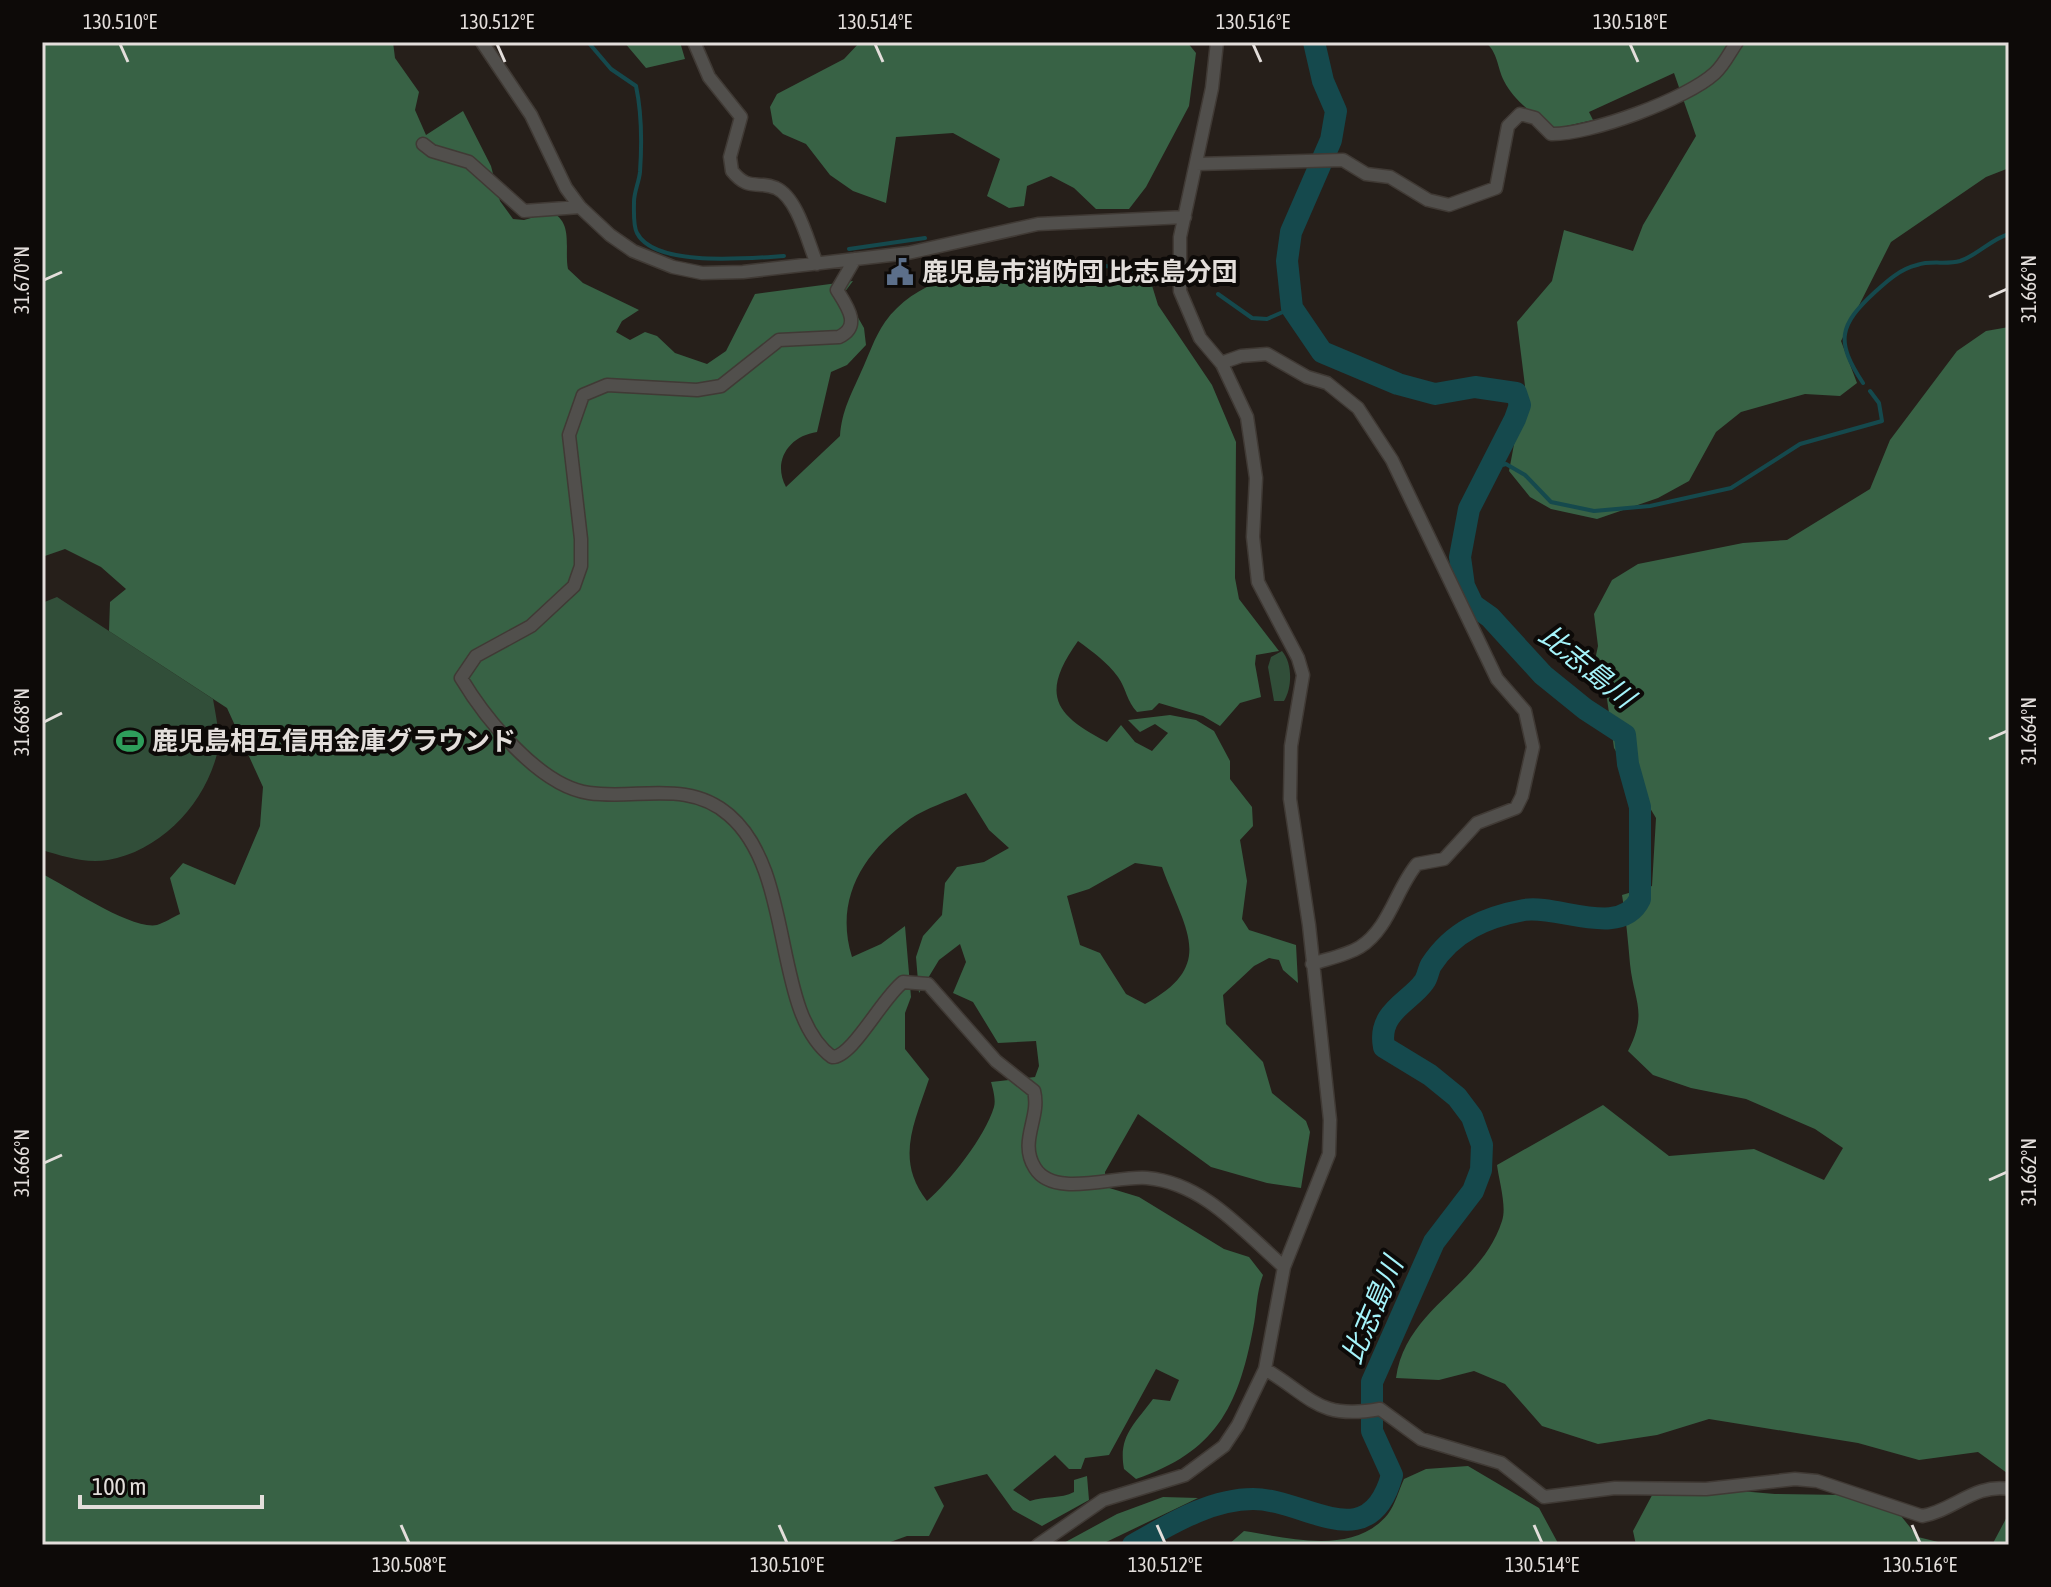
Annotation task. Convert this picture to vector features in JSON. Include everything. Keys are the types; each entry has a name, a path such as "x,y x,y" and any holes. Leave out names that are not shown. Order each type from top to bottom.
{"street":[{"path":"482,42 531,115 561,178 580,207 602,229 633,251 673,267 723,274 908,253 1038,224 1185,217"},
{"path":"694,42 709,77 741,117 730,157 732,171 749,186 775,188 788,198 817,264"},
{"path":"1038,1545 1103,1500 1185,1475 1224,1446 1238,1425 1265,1369 1284,1267 1329,1154 1330,1120 1307,902 1290,799 1291,746 1303,675 1298,658 1258,582 1253,537 1256,478 1253,447 1238,392 1221,363 1200,338 1180,291 1179,246 1217,42"},
{"path":"1196,164 1343,160 1366,174 1390,177 1428,200 1458,203 1496,188 1508,126 1520,114 1535,118 1551,134 1564,134 1628,118 1715,73 1737,42"},
{"path":"423,144 432,151 469,162 524,211 580,207"},
{"path":"855,259 837,290 851,313 852,325 848,332 839,337 779,340 721,386 697,390 607,385 583,395 569,435 581,539 581,566 574,586 531,626 476,656 461,678 485,714 522,753 560,784 589,793 697,796 729,814 745,832 762,861 792,981 813,1033 832,1057 844,1055 852,1047 880,1003 903,982 928,984 996,1061 1034,1091 1036,1102 1027,1143 1030,1158 1039,1174 1064,1184 1135,1178 1178,1184 1210,1201 1284,1267"},
{"path":"1221,363 1241,356 1267,354 1307,377 1327,383 1358,408 1392,460 1497,679 1525,711 1531,731 1533,747 1522,796 1516,808 1477,823 1444,859 1417,864 1399,886 1378,930 1360,947 1312,964"},
{"path":"1265,1369 1328,1411 1351,1414 1380,1409 1421,1439 1501,1463 1544,1497 1615,1488 1706,1489 1795,1479 1817,1481 1922,1516 1935,1514 1984,1489 2009,1489"}],"green space":[{"path":"42,42 393,42 395,58 419,92 415,110 426,135 463,111 491,166 500,201 513,219 524,220 551,212 558,216 567,237 568,269 583,283 639,310 622,321 616,332 630,340 645,332 657,336 675,353 707,364 726,351 755,294 853,281 844,293 864,328 866,345 847,365 831,372 817,432 798,439 786,451 781,468 786,487 840,436 848,403 878,334 901,304 920,291 965,273 1060,257 1068,277 1150,279 1158,305 1212,385 1236,442 1235,578 1239,599 1279,651 1256,655 1261,697 1240,703 1220,726 1203,716 1159,703 1152,710 1137,712 1114,672 1078,641 1059,675 1057,689 1058,701 1065,712 1107,742 1121,725 1135,742 1152,751 1168,733 1155,724 1140,732 1128,720 1170,715 1196,720 1214,731 1230,761 1230,779 1252,807 1253,826 1240,840 1247,881 1242,919 1249,930 1296,945 1298,983 1283,970 1279,960 1269,958 1254,966 1223,995 1226,1024 1263,1062 1272,1093 1306,1121 1310,1132 1301,1188 1267,1183 1211,1167 1138,1114 1105,1172 1106,1187 1139,1197 1224,1249 1249,1257 1263,1275 1240,1382 1218,1424 1204,1441 1163,1468 1136,1479 1124,1469 1123,1448 1129,1431 1153,1399 1170,1401 1179,1380 1156,1369 1109,1455 1085,1458 1081,1469 1069,1469 1055,1455 1013,1490 1030,1501 1064,1496 1074,1492 1074,1480 1087,1476 1089,1500 1042,1526 1013,1510 987,1474 934,1487 944,1506 929,1536 907,1536 882,1545 42,1545 42,874 132,921 146,925 160,924 180,914 170,878 183,863 235,885 260,826 263,787 227,708 109,631 110,602 126,589 101,567 65,549 42,557","holes":["966,793 989,830 1009,848 984,862 957,867 945,883 942,915 923,936 916,957 919,993 939,960 960,944 966,962 953,993 973,1002 998,1043 1036,1041 1039,1066 1035,1077 991,1082 995,1104 983,1132 956,1170 927,1201 917,1186 910,1156 913,1127 929,1079 905,1049 905,1013 911,997 905,926 881,944 852,957 847,936 847,916 850,897 866,862 893,832 916,815","1135,863 1162,867 1186,927 1189,944 1188,959 1182,974 1168,989 1145,1004 1126,994 1100,953 1080,945 1067,896 1089,889"]},
{"path":"624,42 680,42 685,59 646,68"},
{"path":"860,42 1187,42 1196,53 1189,106 1146,187 1129,209 1096,209 1074,188 1051,176 1027,186 1024,206 1009,208 987,196 1000,159 953,133 896,137 886,203 853,191 830,175 806,144 783,134 773,124 770,107 777,94 844,59"},
{"path":"1485,42 2009,42 2009,168 1986,177 1891,242 1841,341 1857,383 1840,396 1805,394 1741,412 1716,432 1689,481 1658,498 1597,519 1551,509 1530,497 1509,471 1525,386 1517,322 1552,281 1564,230 1633,251 1643,225 1696,136 1674,73 1589,112 1593,120 1553,129 1513,95 1492,50"},
{"path":"2009,327 2009,1479 2007,1473 1978,1452 1919,1460 1858,1443 1709,1419 1657,1435 1598,1444 1542,1426 1505,1384 1474,1371 1439,1380 1396,1378 1403,1354 1414,1333 1492,1244 1503,1215 1497,1165 1603,1105 1669,1156 1754,1149 1824,1180 1843,1148 1815,1129 1746,1099 1691,1088 1653,1075 1628,1051 1637,1026 1638,1007 1622,895 1652,886 1656,818 1614,748 1606,692 1595,660 1598,646 1594,614 1612,580 1638,564 1743,543 1787,540 1870,489 1890,440 1957,351 1986,331"},
{"name":"鹿児島相互信用金庫グラウンド","path":"57,597 213,699 218,727 217,754 211,773 191,808 162,836 145,847 108,860 83,860 42,850 42,603"},
{"path":"1282,651 1290,669 1290,683 1284,701 1274,701 1268,667 1271,657"},
{"path":"1468,1466 1539,1508 1559,1545 1228,1545 1244,1531 1320,1541 1358,1535 1374,1527 1388,1514 1404,1479 1426,1469"},
{"path":"1658,1484 1775,1494 1844,1495 1901,1516 1918,1537 1950,1545 1636,1545 1633,1531"},
{"path":"1163,1497 1198,1498 1100,1545 1060,1545 1117,1514"},
{"path":"2009,1513 2009,1545 1992,1545"}],"waterway":[{"path":"588,42 611,69 636,86 641,150 634,222 637,233 647,244 663,252 704,258 784,256"},
{"name":"比志島川","path":"1133,1545 1190,1514 1237,1500 1273,1501 1352,1520 1368,1514 1382,1500 1392,1475 1372,1431 1372,1382 1434,1242 1473,1191 1481,1170 1482,1145 1472,1117 1457,1097 1430,1075 1384,1047 1385,1025 1396,1009 1424,982 1440,953 1472,927 1497,917 1538,909 1587,917 1618,917 1631,911 1640,899 1640,807 1628,764 1625,735 1585,709 1543,675 1490,617 1473,605 1464,586 1460,557 1469,509 1515,419 1520,405 1516,393 1475,387 1435,394 1398,384 1322,352 1292,308 1287,261 1291,232 1331,140 1336,111 1323,81 1314,42"},
{"path":"1863,383 1845,344 1848,324 1863,304 1905,269 1922,264 1960,261 2009,234"},
{"path":"849,249 925,238"},
{"path":"957,265 977,274 1100,265 1158,275"},
{"path":"1218,294 1252,318 1267,319 1292,308"},
{"path":"1491,468 1506,464 1525,475 1551,502 1594,511 1650,506 1731,488 1800,444 1882,421 1879,403 1870,391"}],"place":[{"name":"鹿児島市消防団 比志島分団","path":"900,272"},
{"name":"鹿児島相互信用金庫グラウンド","path":"130,741"}]}
